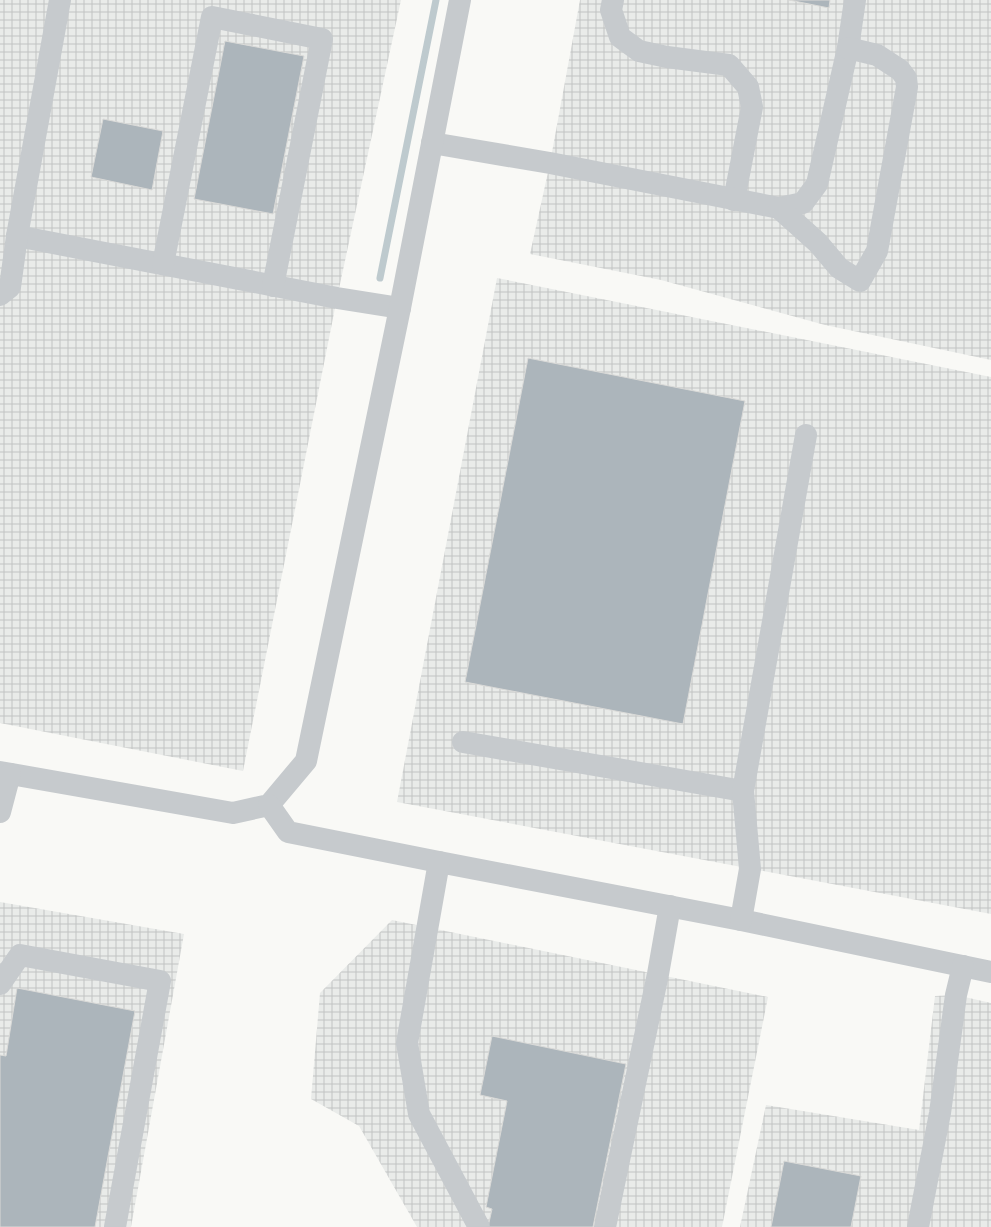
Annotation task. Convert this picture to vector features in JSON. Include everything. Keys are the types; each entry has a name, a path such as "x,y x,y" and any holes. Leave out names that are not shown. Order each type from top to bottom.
{"street":[{"path":"0,295 10,287 17,236 60,0"},
{"path":"0,812 5,773 233,813 269,804 306,762 400,308 460,0"},
{"path":"613,0 611,10 620,37 639,51 667,57 729,65 748,87 752,106 734,200"},
{"path":"432,143 550,163 779,208 804,203 817,184 848,48 855,0"},
{"path":"163,264 212,17 322,39 274,286"},
{"path":"779,208 818,243 839,268 860,281 877,251 907,87 906,78 900,70 877,55 848,48"},
{"path":"17,236 274,286 400,308"},
{"path":"741,920 750,869 743,791 806,435"},
{"path":"463,742 743,791"},
{"path":"269,804 288,832 741,920 991,972"},
{"path":"439,862 407,1043 420,1114 479,1227"},
{"path":"605,1227 658,974 670,906"},
{"path":"0,984 20,955 160,981 115,1227"},
{"path":"918,1227 940,1113 956,995 963,966"}],"shaded area":[{"path":"0,0 401,0 337,298 243,771 0,723"},
{"path":"580,0 991,0 991,360 825,325 661,280 530,254 550,163"},
{"path":"497,278 991,377 991,914 397,802"},
{"path":"0,902 184,934 131,1227 0,1227"},
{"path":"392,920 768,997 722,1227 417,1227 359,1126 311,1099 320,993"},
{"path":"956,995 991,1003 991,1227 740,1227 766,1105 919,1130 935,996"}],"building":[{"path":"789,0 830,0 829,8"},
{"path":"225,41 304,56 273,214 194,199"},
{"path":"103,119 163,131 152,190 91,177"},
{"path":"528,358 745,401 683,724 465,682"},
{"path":"17,988 135,1011 95,1227 0,1227 0,1055 6,1056"},
{"path":"492,1036 626,1064 593,1227 488,1227 492,1209 486,1207 507,1101 480,1095"},
{"path":"784,1161 861,1176 851,1227 771,1227"}],"waterway":[{"path":"380,278 436,0"}]}
